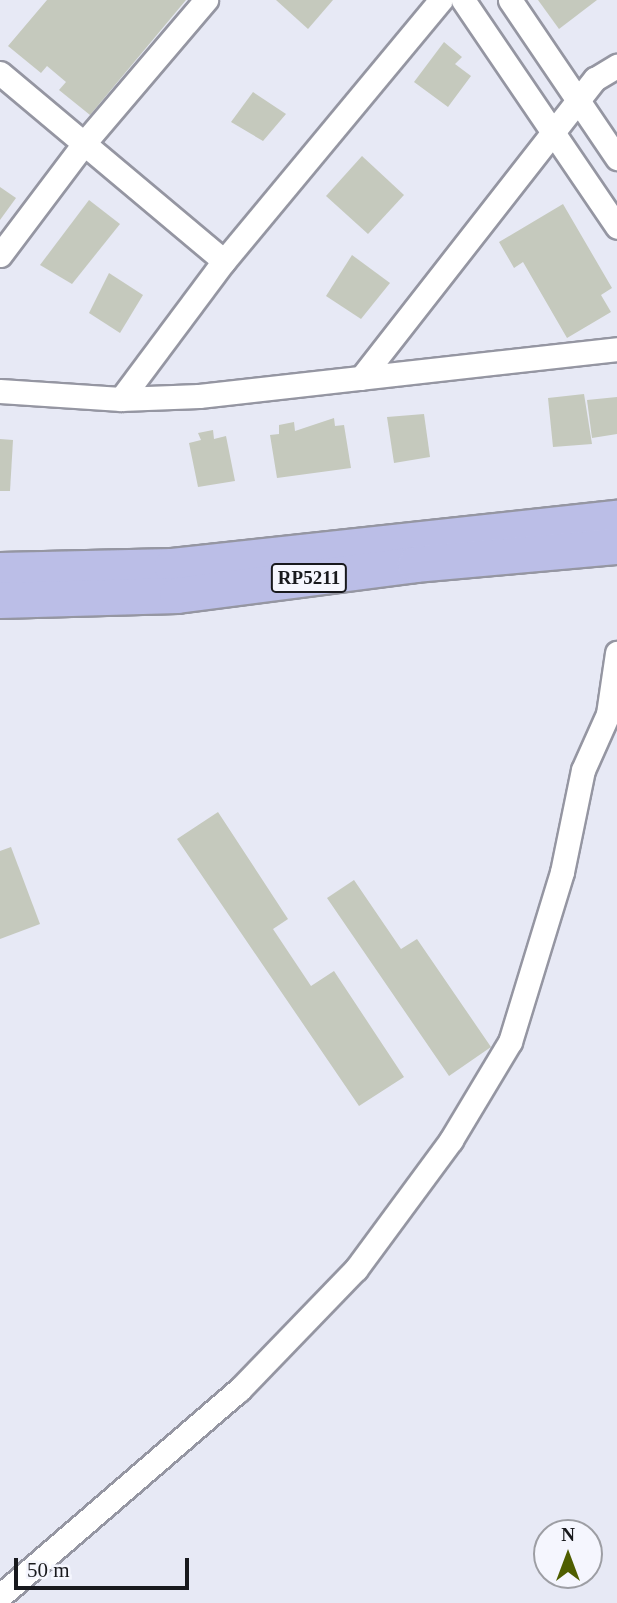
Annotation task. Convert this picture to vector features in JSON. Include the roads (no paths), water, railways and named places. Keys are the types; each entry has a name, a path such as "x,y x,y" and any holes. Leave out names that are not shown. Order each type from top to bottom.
{"main road":[{"name":"RP5211","path":"0,570 172,566 617,518"},
{"name":"RP5211","path":"0,600 177,595 415,564 617,546"}],"street":[{"path":"0,255 85,142 206,0"},
{"path":"121,399 223,261 441,0"},
{"path":"463,0 617,227"},
{"path":"510,0 617,158"},
{"path":"361,378 554,135 595,79 617,66"},
{"path":"0,73 223,261"},
{"path":"0,391 121,399 361,378 617,349"},
{"path":"0,1597 239,1390 356,1269 452,1140 509,1042 562,872 583,770 608,714 617,653"}]}
